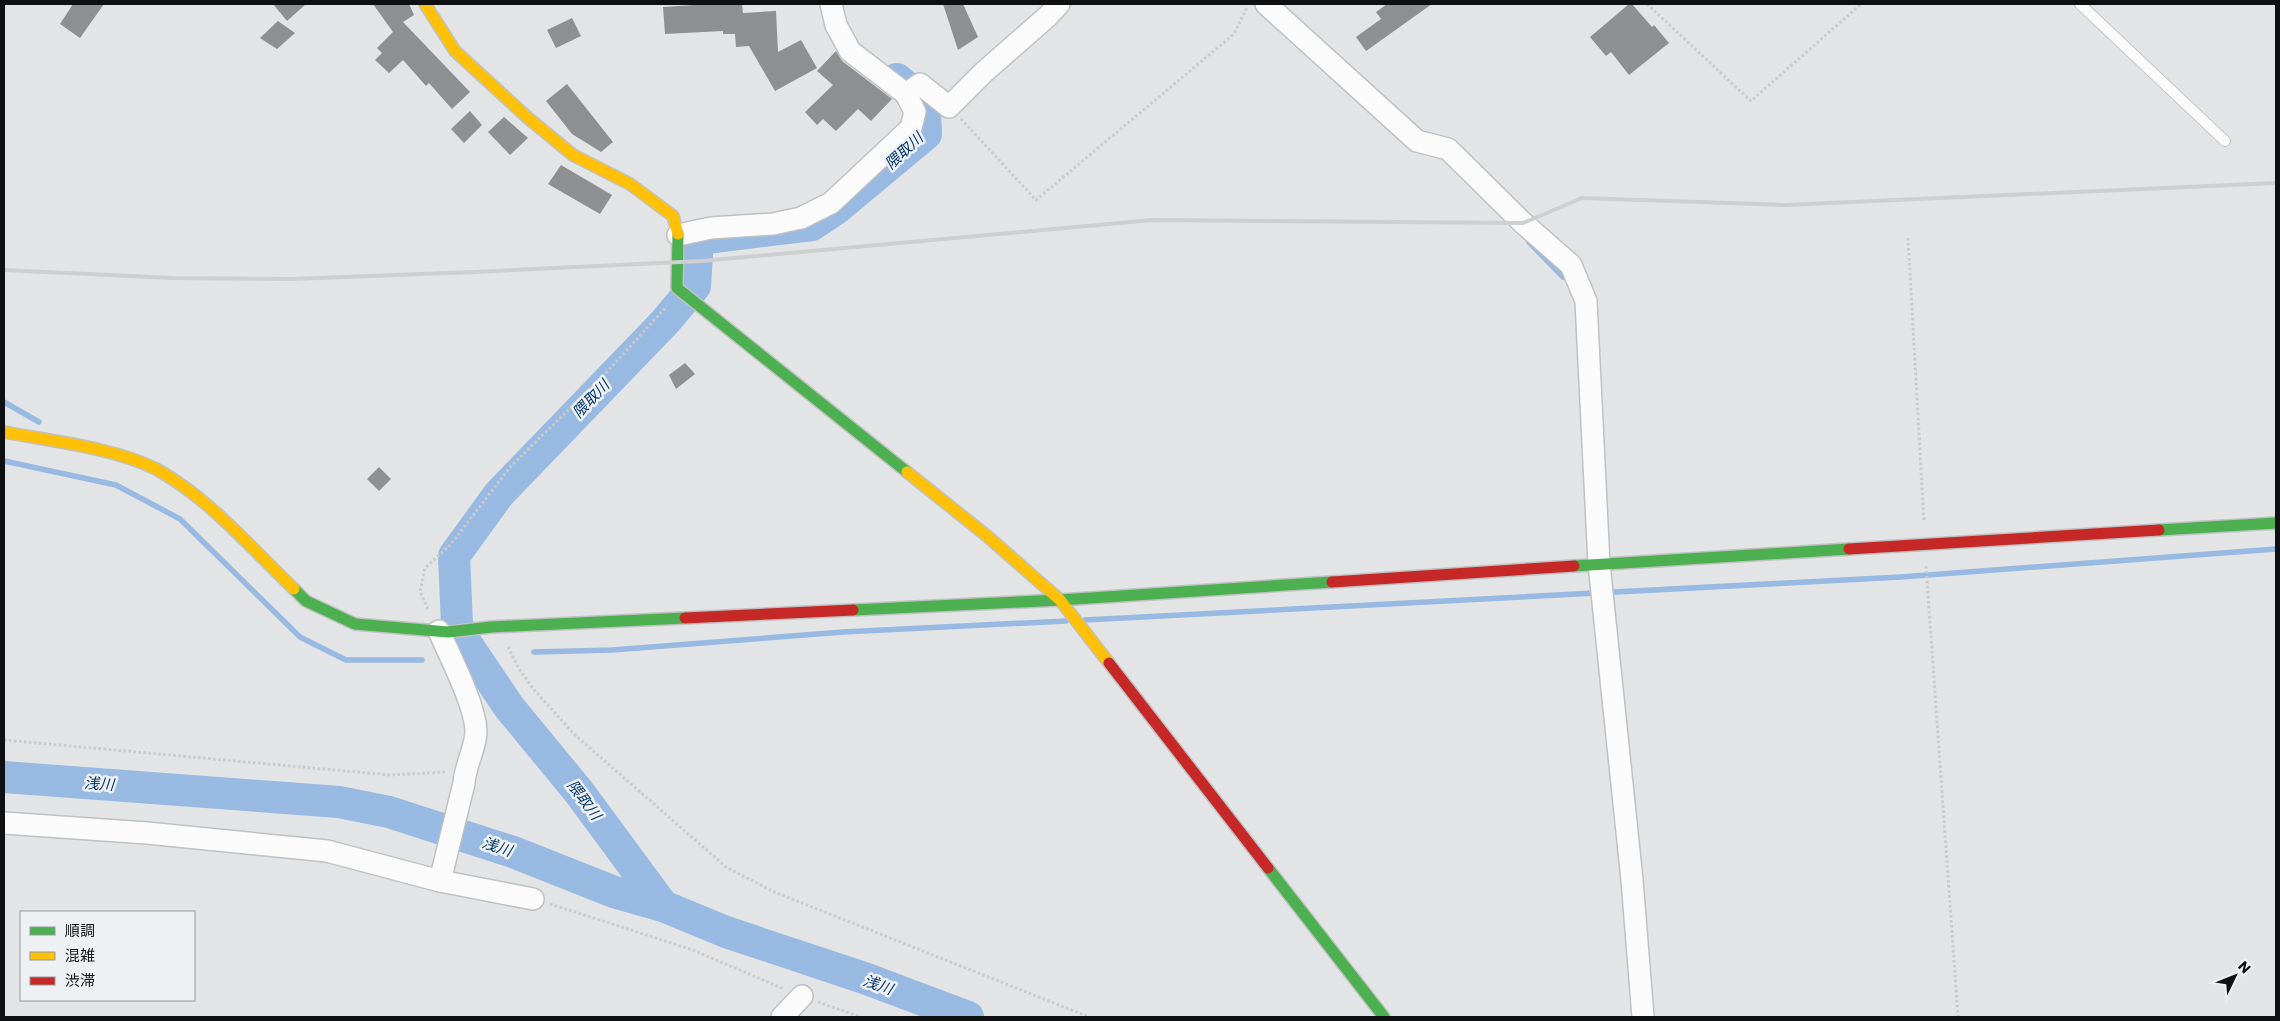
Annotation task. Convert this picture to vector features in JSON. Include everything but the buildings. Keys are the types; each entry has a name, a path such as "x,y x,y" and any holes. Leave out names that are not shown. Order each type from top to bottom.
{"street":[{"path":"425,4 455,51 520,111 574,155 630,184 673,216 678,235 679,289 722,326 987,536 1060,600 1384,1017"},
{"path":"678,235 711,228 773,224 801,218 831,203 910,128 915,112 910,91 850,51 836,25 831,4"},
{"path":"910,91 920,84 949,106 1059,4"},
{"path":"1266,4 1417,141 1448,149 1523,223 1571,266 1586,301 1599,564 1632,880 1643,1017"},
{"path":"4,432 113,454 155,469 200,499 306,601 355,624 444,631 1060,600 1599,564 2276,523"},
{"path":"441,877 476,732 471,707 444,631"},
{"path":"4,823 147,833 327,851 533,898"},
{"path":"782,1017 802,996"}],"lane":[{"path":"2080,4 2225,141"}],"path":[{"path":"949,106 1036,200 1234,34 1248,4"},
{"path":"1647,4 1751,101 1861,4"},
{"path":"1908,238 1925,545 1958,1017"},
{"path":"444,631 420,592 425,568 451,544 511,466 605,374 664,310 679,289"},
{"path":"494,627 535,692 575,735 726,867 772,891 1089,1017"},
{"path":"4,740 390,775 464,777"},
{"path":"533,898 693,950 802,996 861,1017"}],"waterway":[{"name":"隈取川","path":"663,906 579,792 509,707 466,643 457,624 454,556 499,494 665,322 695,286 698,239 812,225 836,209 926,134 925,114 921,102 897,79"},
{"path":"1529,242 1563,277"},
{"path":"4,402 39,422"},
{"path":"4,461 116,485 180,519 300,637 346,660 422,660"},
{"path":"1085,620 1901,577 2276,549"},
{"path":"534,652 612,650 843,632 1066,621"},
{"name":"浅川","path":"4,777 339,802 389,812 513,852 614,892 663,906 726,932 867,979 968,1017"}],"railway":[{"path":"4,270 173,278 292,279 702,261 1152,220 1523,223 1582,198 1785,205 2276,183"}],"traffic: fast":[{"path":"678,234 677,288 907,472"},
{"path":"2159,530 2276,523"},
{"path":"1574,566 1849,549"},
{"path":"853,610 1060,600 1332,582"},
{"path":"294,589 306,601 355,624 448,632 491,627 685,618"},
{"path":"1268,868 1384,1017"}],"traffic: slow":[{"path":"425,4 455,51 528,118 573,155 630,184 673,216 678,234"},
{"path":"4,432 102,450 156,469 194,494 212,509 294,589"},
{"path":"907,472 987,536 1060,600 1109,663"}],"traffic: jam":[{"path":"1849,549 2159,530"},
{"path":"1332,582 1574,566"},
{"path":"685,618 853,610"},
{"path":"1109,663 1268,868"}]}
